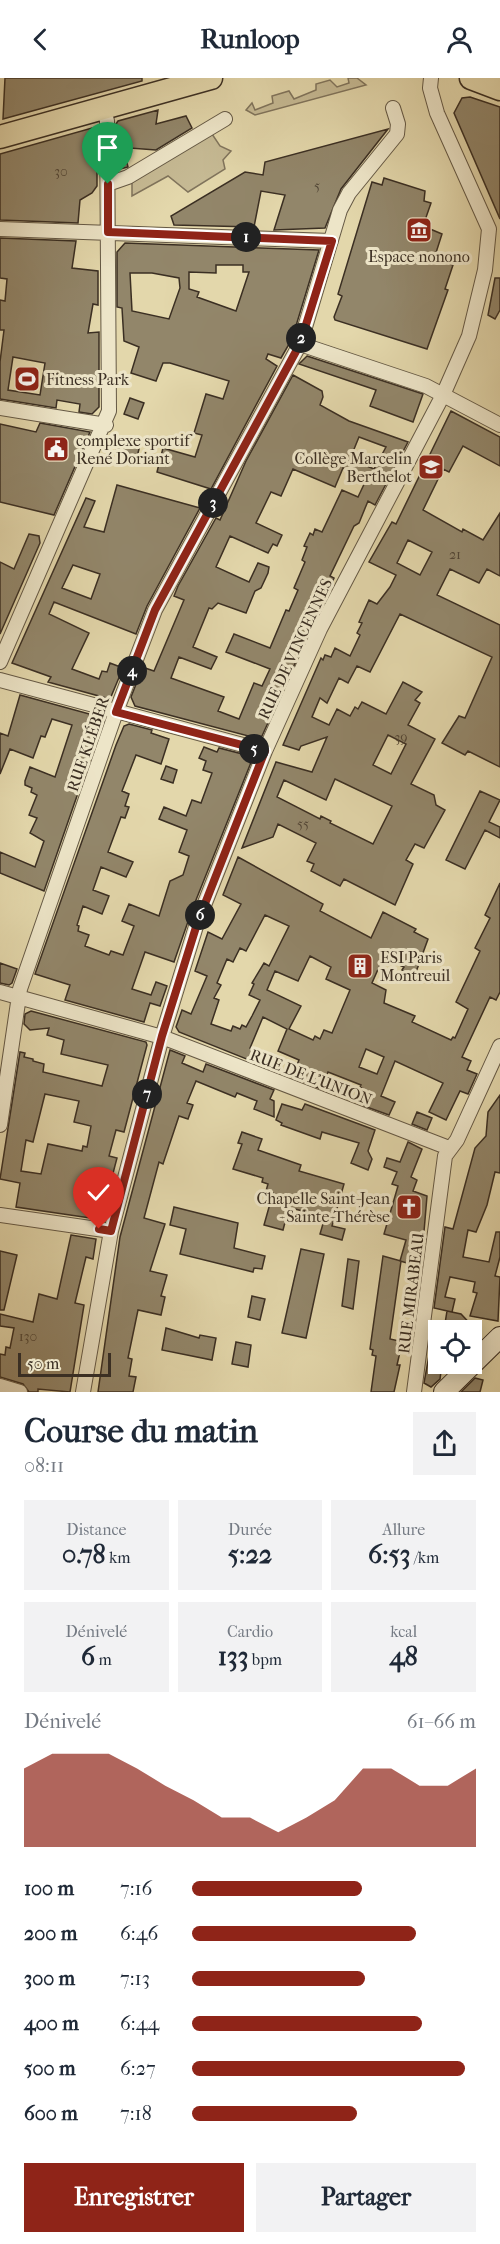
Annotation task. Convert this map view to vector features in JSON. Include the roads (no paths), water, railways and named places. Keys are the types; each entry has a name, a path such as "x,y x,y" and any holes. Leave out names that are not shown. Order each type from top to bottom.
{"main road":[{"path":"0,136 212,78"},
{"path":"471,78 500,89"}],"street":[{"name":"RUE DE VINCENNES","path":"82,1392 111,1231 162,1036 197,924 265,751 320,629 443,394 469,336 495,225 437,113 430,88 431,78"},
{"name":"RUE KLÉBER","path":"0,1125 19,998 116,712 155,610 300,344 340,210 349,193 397,134 398,124 393,108"},
{"path":"0,662 106,425 110,411 107,121 104,109"},
{"path":"108,184 128,177 225,119"},
{"path":"0,229 332,241"},
{"path":"300,344 426,386 500,425"},
{"path":"0,408 106,425"},
{"path":"0,680 265,751"},
{"name":"RUE DE L'UNION","path":"0,993 162,1036 449,1148"},
{"name":"RUE MIRABEAU","path":"414,1392 445,1156 457,1140 496,1068 500,1046"},
{"path":"0,1215 111,1231"},
{"path":"444,1392 500,1337"},
{"path":"0,1386 20,1392"}],"place":[{"name":"Espace nonono","path":"419,230"},
{"name":"Fitness Park","path":"27,379"},
{"name":"complexe sportif René Doriant","path":"56,449"},
{"name":"Collège Marcelin Berthelot","path":"431,467"},
{"name":"ESI Paris Montreuil","path":"360,966"},
{"name":"Chapelle Saint-Jean - Sainte-Thérèse","path":"409,1207"}]}
